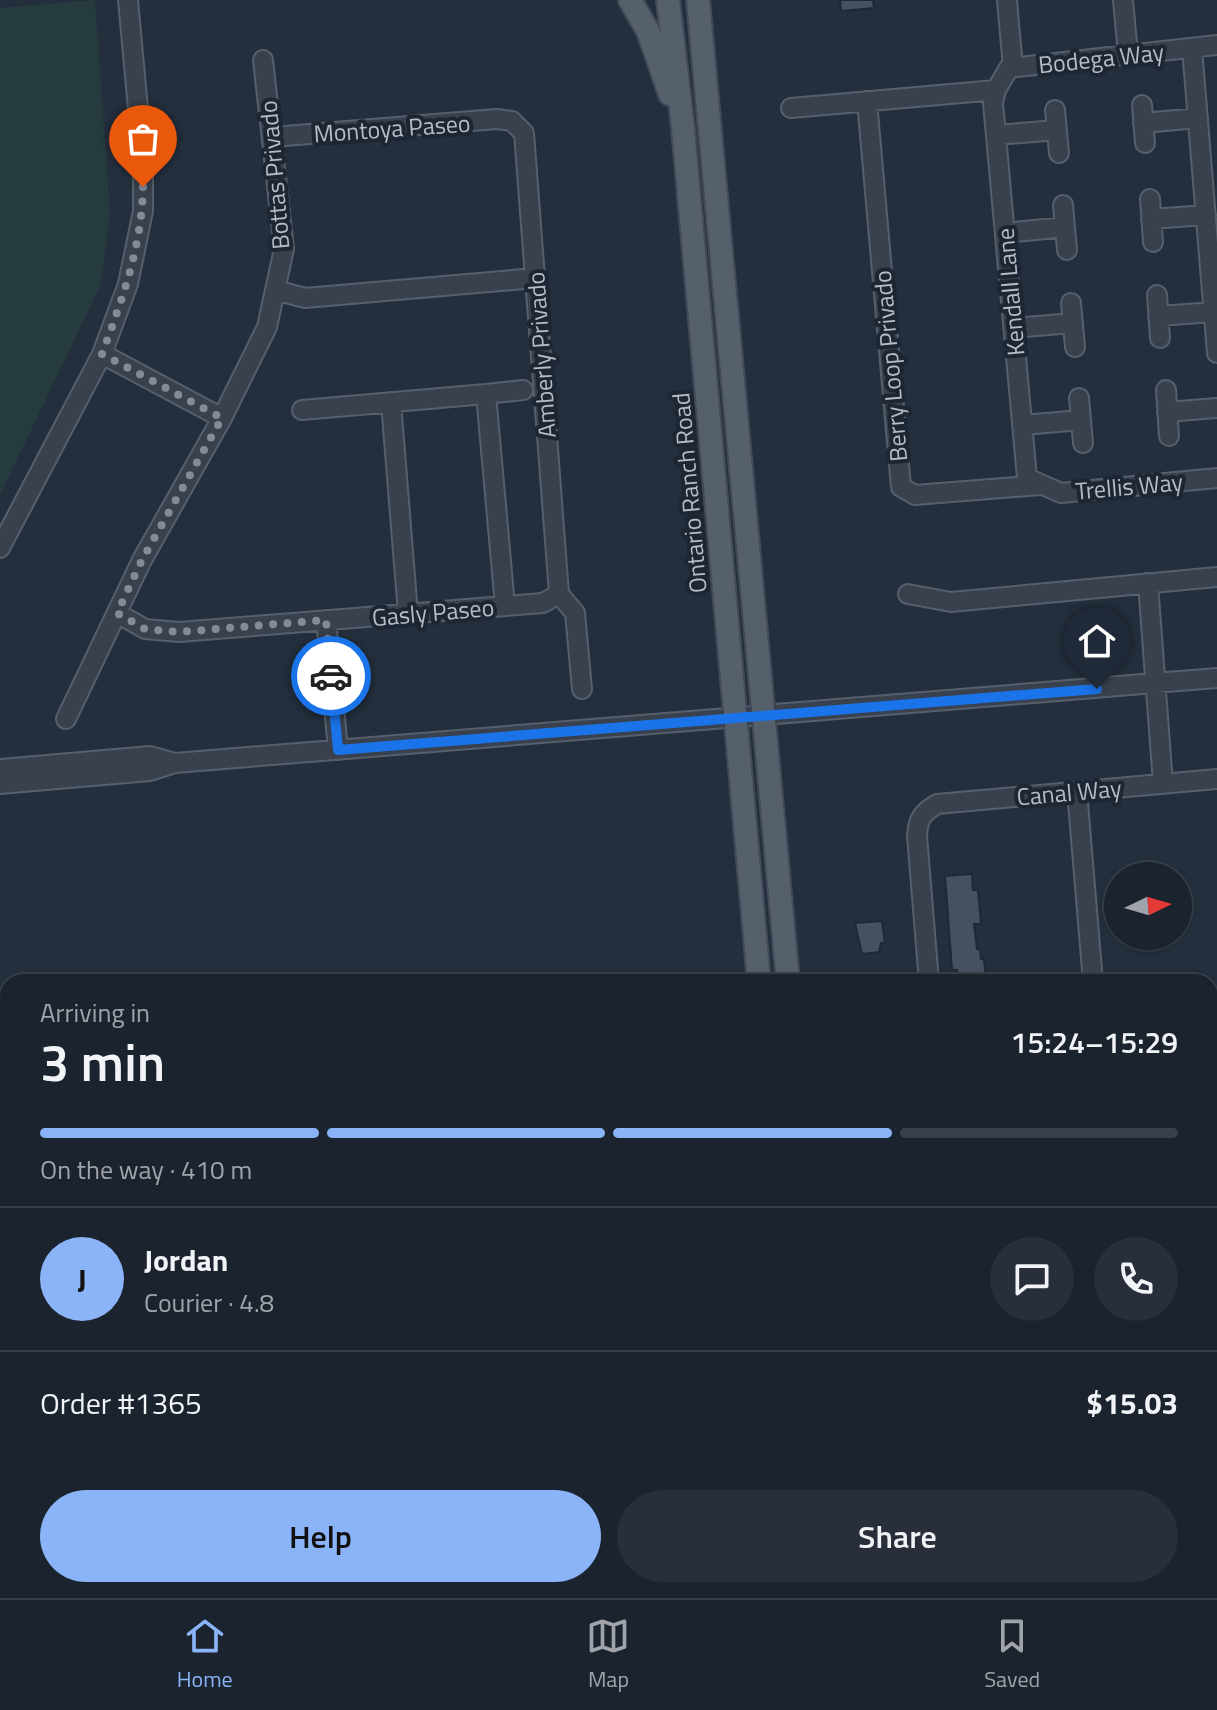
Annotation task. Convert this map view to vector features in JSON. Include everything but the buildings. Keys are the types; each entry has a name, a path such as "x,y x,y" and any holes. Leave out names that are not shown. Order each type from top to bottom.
{"main road":[{"path":"630,0 648,31 683,128"},
{"name":"Ontario Ranch Road","path":"668,0 683,128 758,974"},
{"path":"698,0 787,974"},
{"path":"715,494 732,518 750,706 764,716"},
{"path":"735,718 743,722 750,734 767,903 783,929"}],"street":[{"path":"0,548 102,354 128,284 143,211 143,163 128,0"},
{"path":"1007,0 1013,68"},
{"path":"1123,0 1128,55"},
{"name":"Bodega Way","path":"996,90 1009,68 1217,45"},
{"path":"1192,48 1217,353"},
{"name":"Bottas Privado","path":"66,719 142,560 222,418 267,327 284,249 263,60"},
{"path":"791,108 996,90"},
{"name":"Kendall Lane","path":"996,90 993,103 1027,478 1043,484"},
{"name":"Berry Loop Privado","path":"867,101 901,487 915,495 1043,484"},
{"path":"1055,110 1059,153"},
{"path":"1145,143 1143,114 1198,118"},
{"name":"Montoya Paseo","path":"272,137 497,119 512,121"},
{"name":"Amberly Privado","path":"512,121 524,133 559,594"},
{"path":"996,135 1057,130"},
{"path":"1150,199 1153,242"},
{"path":"1063,205 1067,250"},
{"path":"1151,219 1206,215"},
{"path":"1005,233 1065,227"},
{"path":"275,290 305,298 535,278"},
{"path":"1157,295 1160,338"},
{"path":"1071,303 1075,347"},
{"path":"1158,316 1214,312"},
{"path":"1014,328 1073,323"},
{"path":"102,354 222,418"},
{"path":"302,410 523,390"},
{"path":"1166,390 1169,436"},
{"path":"486,394 505,606"},
{"path":"1079,398 1083,443"},
{"path":"391,402 408,614"},
{"path":"1167,412 1217,408"},
{"path":"1023,425 1081,420"},
{"name":"Trellis Way","path":"1043,484 1061,493 1217,478"},
{"path":"908,594 951,602 1217,577"},
{"path":"1148,583 1163,784"},
{"path":"559,594 575,613 582,689"},
{"name":"Gasly Paseo","path":"117,613 145,629 179,632 543,603 559,594"},
{"path":"326,620 338,750"},
{"path":"0,784 150,771 175,763 1217,678"},
{"path":"0,759 103,750 150,756 175,763"},
{"path":"0,769 150,756"},
{"name":"Canal Way","path":"928,974 917,836 917,822 924,812 937,804 1217,779"},
{"path":"1077,791 1092,974"}],"green space":[{"path":"95,0 110,213 101,284 0,495 0,8"}],"way so far":[{"path":"143,187 143,211 128,284 102,354 222,418 142,560 117,613 145,629 179,632 326,620 331,676"}],"route":[{"path":"331,676 338,750 1097,689"}]}
